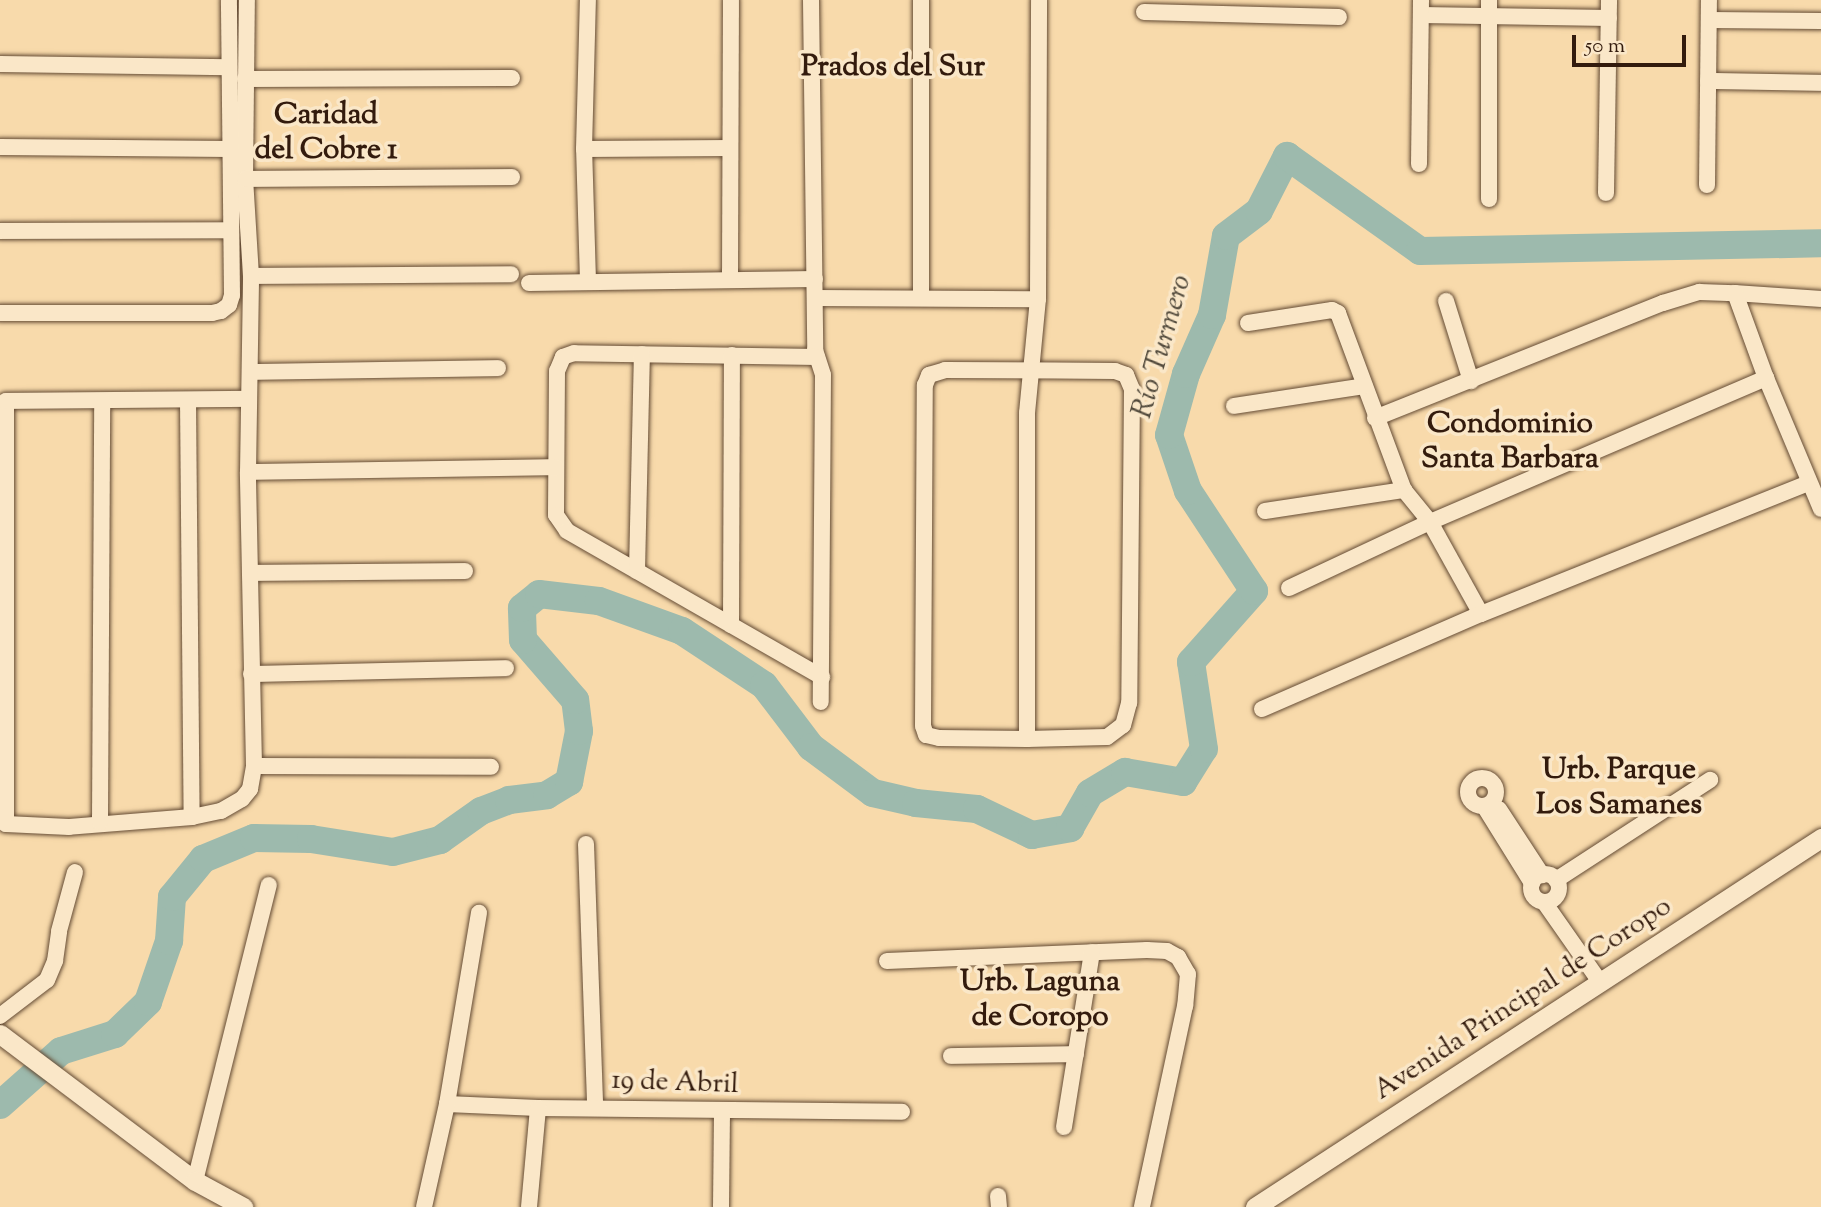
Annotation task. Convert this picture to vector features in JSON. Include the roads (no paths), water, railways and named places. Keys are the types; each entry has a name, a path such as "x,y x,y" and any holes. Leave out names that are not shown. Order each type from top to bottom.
{"street":[{"path":"0,313 221,312 229,305 232,295 229,0"},
{"path":"247,0 245,179 251,276 248,472 254,766 250,789 242,799 221,811 192,817 100,822 69,827 3,824 6,401 249,399"},
{"path":"588,0 584,149 588,281"},
{"path":"730,278 731,0"},
{"path":"811,0 815,298 817,357 823,375 821,702"},
{"path":"921,0 921,297"},
{"path":"1027,739 1027,413 1038,299 1039,0"},
{"path":"1606,194 1609,0"},
{"path":"1707,185 1709,0"},
{"path":"1144,12 1235,7 1339,18"},
{"path":"1419,164 1421,7 1490,7 1609,18"},
{"path":"1489,199 1490,7"},
{"path":"1709,20 1821,21"},
{"path":"0,64 229,67"},
{"path":"245,79 512,78"},
{"path":"1708,81 1821,83"},
{"path":"0,148 230,149"},
{"path":"584,149 730,148"},
{"path":"245,179 512,177"},
{"path":"0,231 231,230"},
{"path":"251,276 511,274"},
{"path":"528,283 730,278 815,279"},
{"path":"1375,418 1663,303 1699,292 1821,299"},
{"path":"1735,293 1766,378 1821,509"},
{"path":"815,298 1038,299"},
{"path":"1446,301 1471,381"},
{"path":"1248,323 1336,311 1404,490 1430,522 1481,614"},
{"path":"817,357 574,353 563,357 557,371 556,514 567,531 821,677"},
{"path":"637,572 642,354"},
{"path":"731,625 732,355"},
{"path":"250,372 498,368"},
{"path":"945,370 1115,371 1126,375 1132,389 1129,703 1123,726 1107,737 1027,739 939,738 926,735 923,726 925,385 929,375 945,370"},
{"path":"1289,588 1430,522 1766,378"},
{"path":"1234,406 1364,387"},
{"path":"188,400 192,817"},
{"path":"100,822 102,401"},
{"path":"248,472 556,467"},
{"path":"1262,709 1481,614 1809,483"},
{"path":"1265,511 1404,490"},
{"path":"250,573 465,571"},
{"path":"251,674 506,668"},
{"path":"254,766 491,767"},
{"path":"1604,980 1549,900 1533,895 1543,879 1710,780"},
{"path":"1489,803 1543,879 1559,889 1549,900"},
{"name":"Avenida Principal de Coropo","path":"1255,1207 1821,838"},
{"path":"586,844 596,1107"},
{"path":"0,1016 47,980 55,961 59,931 75,872"},
{"path":"195,1181 269,885"},
{"path":"424,1207 447,1104 479,913"},
{"path":"887,961 1167,951 1178,957 1188,974 1185,1006 1142,1207"},
{"path":"1064,1127 1092,953"},
{"path":"0,1034 68,1088 195,1181 243,1207"},
{"path":"951,1056 1076,1054"},
{"name":"19 de Abril","path":"447,1104 538,1108 902,1112"},
{"path":"529,1207 538,1108"},
{"path":"721,1207 722,1111"}],"waterway":[{"name":"Río Turmero","path":"0,1105 61,1051 115,1034 148,1002 169,941 172,897 203,859 254,838 311,839 393,852 440,840 481,811 509,800 547,795 569,782 579,731 575,700 523,640 522,608 539,594 599,601 682,631 764,685 811,747 873,793 916,803 977,809 1032,835 1070,828 1090,793 1125,772 1183,782 1204,749 1191,662 1254,591 1188,491 1169,435 1186,374 1212,315 1226,236 1259,211 1287,156 1420,251 1821,243"}],"district":[{"name":"Prados del Sur","path":"893,68"},
{"name":"Caridad del Cobre 1","path":"326,133"},
{"name":"Condominio Santa Barbara","path":"1510,442"},
{"name":"Urb. Parque Los Samanes","path":"1619,788"},
{"name":"Urb. Laguna de Coropo","path":"1040,1000"}]}
